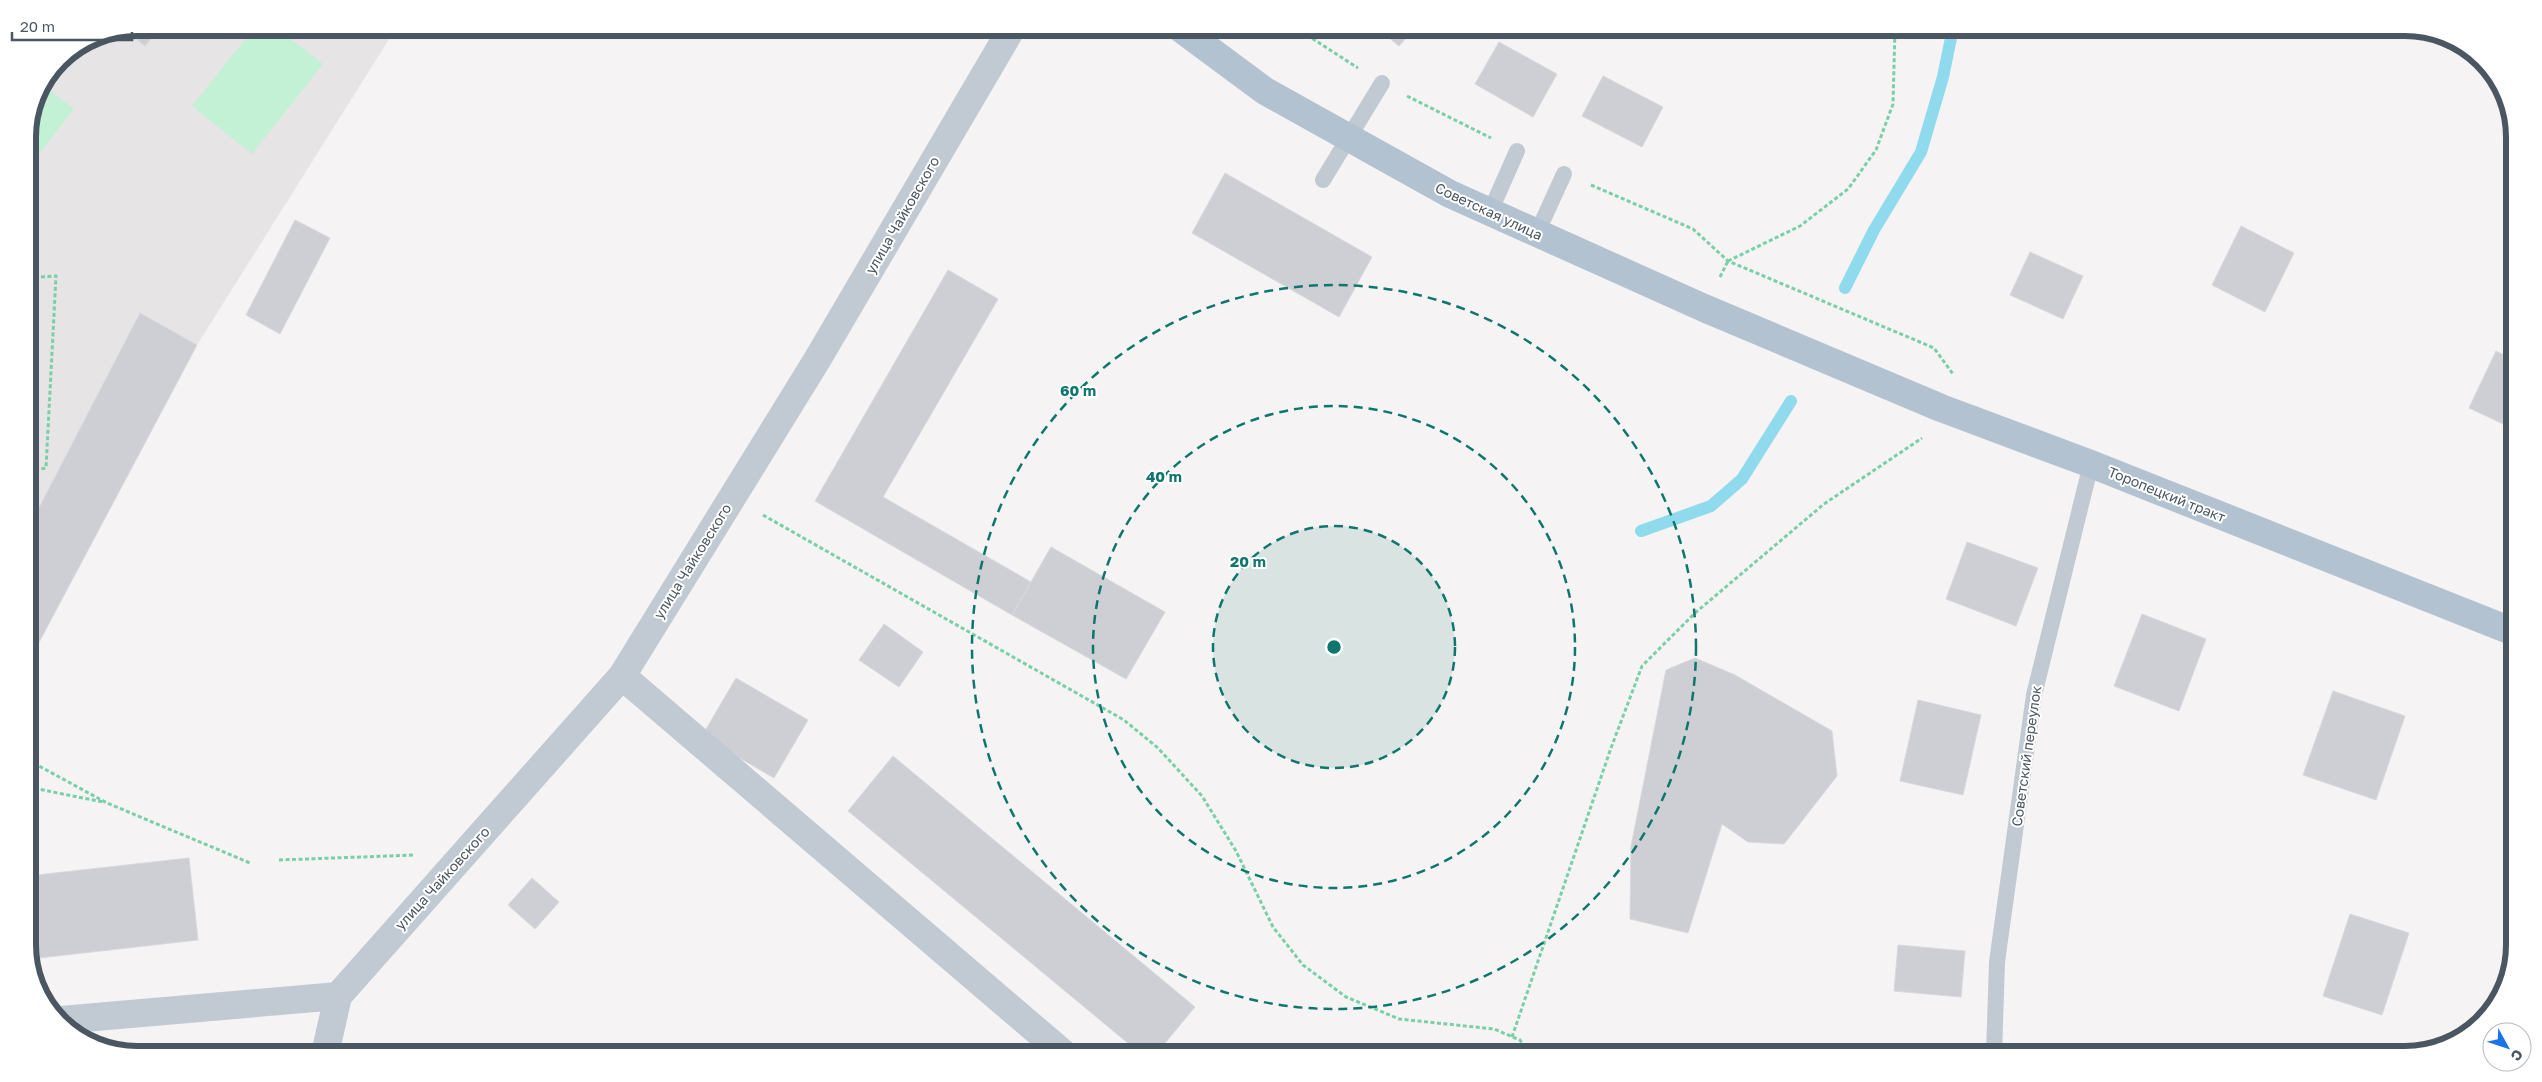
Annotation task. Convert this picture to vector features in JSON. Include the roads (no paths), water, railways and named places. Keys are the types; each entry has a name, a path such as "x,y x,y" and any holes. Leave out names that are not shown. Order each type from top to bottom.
{"main road":[{"name":"Советская улица","path":"1191,36 1265,91 1450,194 1819,358"},
{"name":"Торопецкий тракт","path":"1819,358 1941,408 2091,464 2506,629"}],"street":[{"name":"улица Чайковского","path":"327,1046 338,996 622,676 817,360 1007,36"},
{"path":"622,676 1055,1046"},
{"path":"78,1026 338,996"}],"lane":[{"path":"1323,180 1382,83"},
{"path":"1490,212 1517,152"},
{"path":"1537,233 1564,174"},
{"name":"Советский переулок","path":"1994,1046 1997,962 2034,695 2091,464"}],"waterway":[{"path":"1845,288 1874,230 1921,152 1943,77 1951,36"},
{"path":"1641,531 1711,506 1742,479 1791,401"}]}
